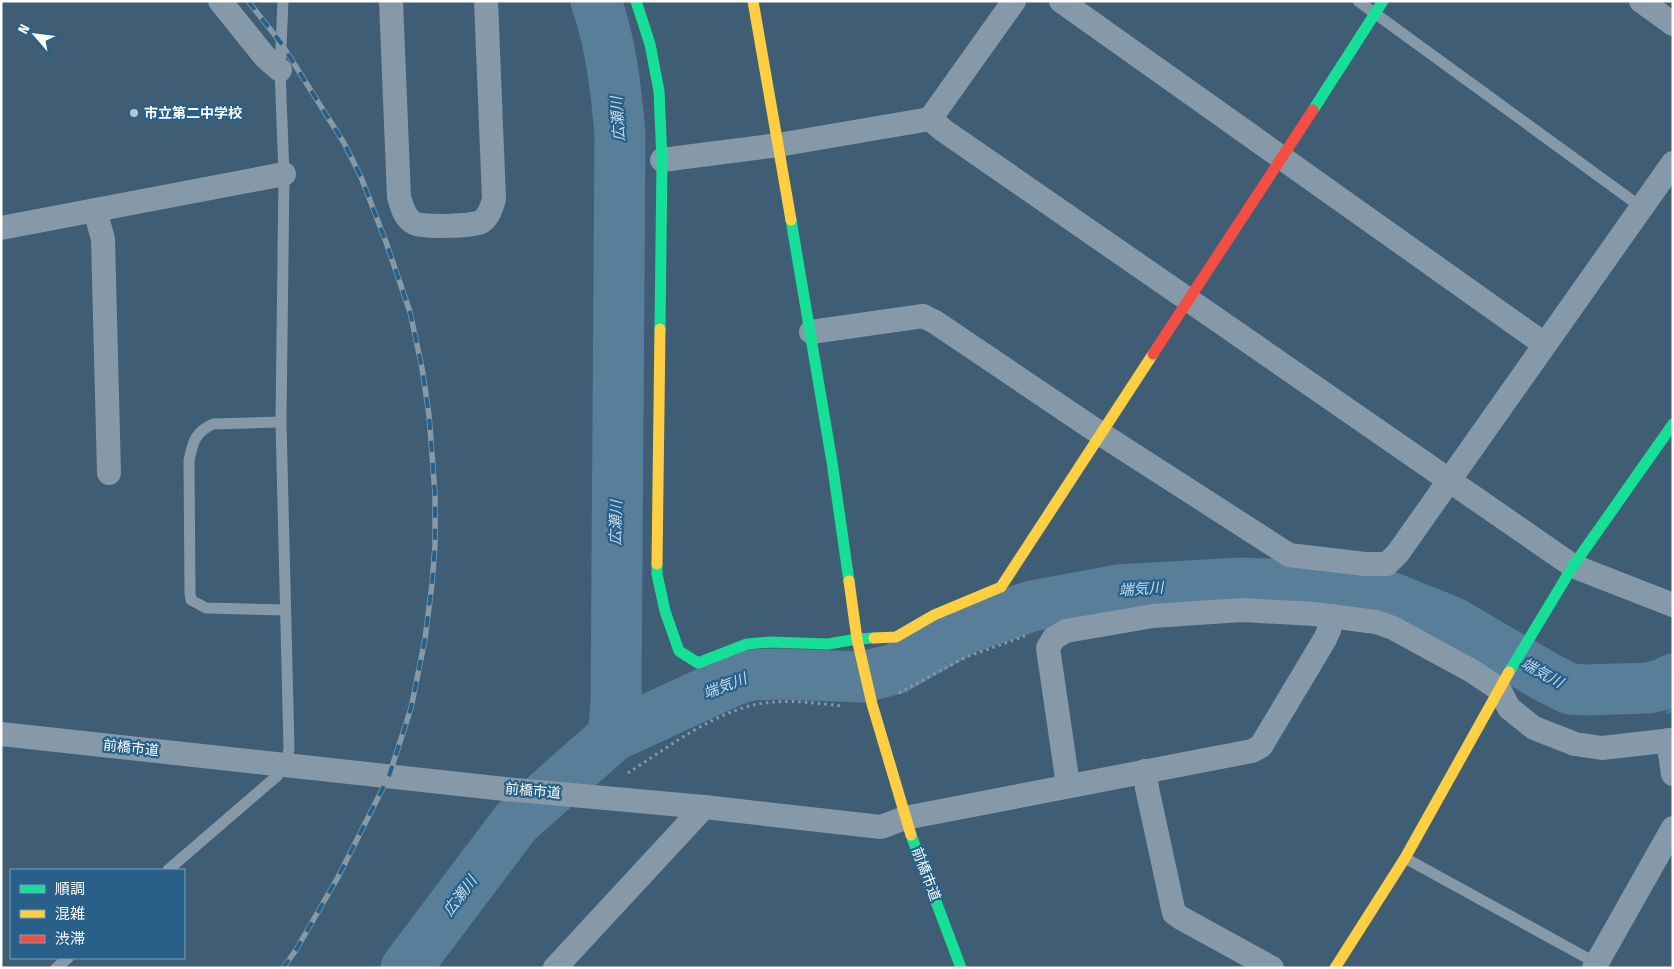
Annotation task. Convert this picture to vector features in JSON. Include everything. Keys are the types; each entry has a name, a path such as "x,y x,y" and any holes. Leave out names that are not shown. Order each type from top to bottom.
{"street":[{"path":"220,1 266,58 280,70"},
{"path":"391,1 399,197 408,218 422,226 473,224 482,221 488,216 494,198 486,1"},
{"path":"636,1 650,44 659,91 662,160 657,574 664,611 679,651 698,663 747,644 770,642 828,644 856,639 896,637 934,615 1001,587 1283,158 1383,1"},
{"path":"753,1 832,462 856,639 872,704 905,818 1252,751 1261,746 1325,639 1330,630 1332,616"},
{"path":"662,160 778,145 930,119 1014,1"},
{"path":"1061,1 1544,344"},
{"path":"1641,1 1673,24"},
{"path":"930,119 943,130 1574,566 1673,605"},
{"path":"811,332 923,316 935,322 1101,434 1289,554 1365,564 1387,564 1398,553 1673,163"},
{"path":"1,228 284,174"},
{"path":"96,210 103,239 109,473"},
{"path":"1335,968 1405,858 1502,684 1574,566 1673,424"},
{"path":"1068,786 1048,659 1048,648 1054,638 1066,631 1153,616 1242,610 1332,616 1376,622 1394,628 1472,671 1502,684"},
{"path":"1502,684 1509,708 1534,728 1575,744 1602,748 1670,740 1673,774"},
{"name":"前橋市道","path":"1,734 505,789 704,807 881,827 905,818 961,968"},
{"path":"1145,771 1148,797 1174,913 1272,968"},
{"path":"555,968 704,807"},
{"path":"1599,966 1673,828"}],"lane":[{"path":"169,869 277,776 286,764 289,749 281,422 284,174 280,70 283,1"},
{"path":"1358,1 1641,207"},
{"path":"281,422 213,424 204,428 194,440 189,460 190,593 191,600 206,608 285,610"},
{"path":"1405,858 1599,966"},
{"path":"56,968 67,959"}],"path":[{"path":"898,693 966,657 1017,638 1042,633 1054,638"},
{"path":"592,796 691,732 736,710 774,702 851,706"}],"shaded area":[{"path":"1673,696 1673,713 1666,714 1664,700"}],"waterway":[{"name":"広瀬川","path":"406,968 516,822 613,736 616,704 620,134 612,66 606,33 596,1"},
{"name":"端気川","path":"613,736 734,680 752,675 863,677 895,669 965,629 1032,606 1118,590 1240,583 1287,585 1392,598 1452,622 1570,689 1649,688 1664,684 1673,679"}],"railway":[{"path":"248,1 281,43 344,143 361,177 386,242 410,312 422,368 429,415 435,494 435,545 432,584 425,639 411,708 389,776 338,877 296,950 283,968"}],"traffic: fast":[{"path":"636,1 650,44 659,91 662,160 660,329"},
{"path":"1313,110 1383,1"},
{"path":"791,220 832,462 849,581"},
{"path":"1509,672 1573,566 1673,424"},
{"path":"657,564 657,574 665,611 679,651 698,663 747,644 770,642 828,644 874,638"},
{"path":"911,835 961,968"}],"traffic: slow":[{"path":"753,1 791,220"},
{"path":"657,564 660,329"},
{"path":"874,638 896,637 934,615 1001,587 1153,354"},
{"path":"849,581 857,639 872,704 911,835"},
{"path":"1335,968 1405,858 1509,672"}],"traffic: jam":[{"path":"1153,354 1313,110"}],"place":[{"name":"市立第二中学校","path":"134,113"}]}
